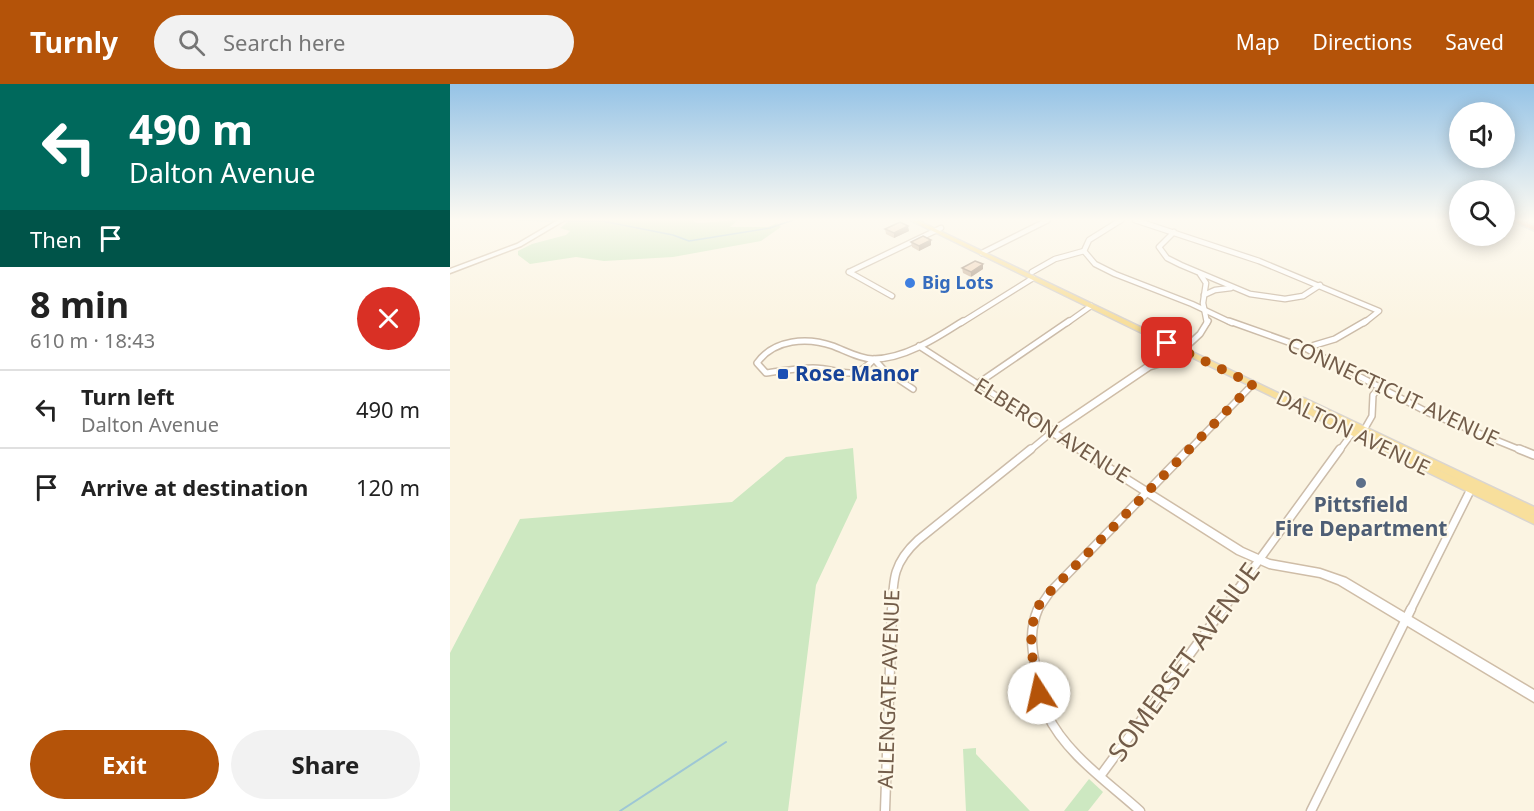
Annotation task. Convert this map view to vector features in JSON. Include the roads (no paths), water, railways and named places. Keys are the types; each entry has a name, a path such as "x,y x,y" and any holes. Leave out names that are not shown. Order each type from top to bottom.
{"main road":[{"name":"DALTON AVENUE","path":"988,254 1534,520"},
{"name":"DALTON AVENUE","path":"1032,275 1091,306 1364,430 1534,511"}],"street":[{"path":"450,271 495,254"},
{"path":"887,254 849,272 892,296"},
{"path":"874,359 864,370 850,374 815,368 766,373 757,363 767,350 785,344 804,342 822,343 874,359 893,357 919,346 1058,258 1073,254"},
{"name":"CONNECTICUT AVENUE","path":"1086,254 1115,274 1206,310 1241,327 1305,348 1429,413 1534,454"},
{"path":"1163,254 1167,258 1240,289 1273,298 1305,295 1320,285"},
{"path":"1234,254 1320,285 1379,311 1358,328 1343,336 1305,348"},
{"path":"1058,258 1088,257"},
{"path":"1181,347 1206,326 1206,310 1203,303 1206,283 1198,272"},
{"path":"1204,296 1218,289 1240,289"},
{"path":"977,384 1091,306"},
{"name":"ELBERON AVENUE","path":"919,346 1240,551 1279,567 1330,576 1407,619 1534,696"},
{"name":"ALLENGATE AVENUE","path":"885,811 893,582 896,567 904,553 1052,432 1148,367 1165,362 1181,347"},
{"path":"874,359 883,369 913,389"},
{"path":"1140,811 1064,740 1048,717 1038,686 1031,630 1042,600 1253,384"},
{"path":"1364,430 1372,416 1373,395 1379,388"},
{"name":"SOMERSET AVENUE","path":"1101,775 1353,432"},
{"path":"1311,811 1471,489"}],"waterway":[{"path":"620,811 726,742"}],"place":[{"name":"Big Lots","path":"910,283"},
{"name":"Rose Manor","path":"783,374"},
{"name":"Pittsfield Fire Department","path":"1361,483"}]}
